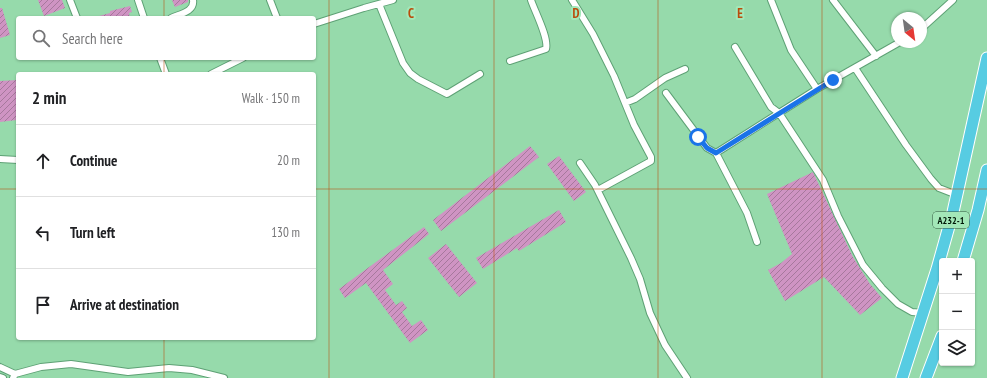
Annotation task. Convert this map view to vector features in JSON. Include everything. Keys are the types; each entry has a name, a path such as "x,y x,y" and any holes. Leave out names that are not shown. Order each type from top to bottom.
{"highway":[{"name":"A232-1","path":"902,378 924,313 957,195 987,58"},
{"name":"A232-1","path":"965,258 987,170"},
{"path":"926,378 939,344"}],"street":[{"path":"70,0 76,16"},
{"path":"138,0 143,16"},
{"path":"176,16 189,11 193,0"},
{"path":"270,0 276,16"},
{"path":"316,23 393,0"},
{"path":"510,61 546,49 547,45 531,0"},
{"path":"771,0 791,50 818,89"},
{"path":"833,0 876,56"},
{"path":"927,24 953,0"},
{"path":"575,1 614,76 634,125 651,157 651,161 598,190"},
{"path":"379,4 403,63 410,73 447,94 480,74"},
{"path":"735,47 771,107 779,113 823,180 838,216 863,265 882,288 898,304 912,312 924,313"},
{"path":"716,153 818,89 891,47"},
{"path":"161,60 165,72"},
{"path":"215,72 239,60"},
{"path":"855,68 906,145 931,179 940,188 957,195"},
{"path":"625,103 635,99 665,78 685,69"},
{"path":"666,93 707,148 716,153 747,213 757,242"},
{"path":"0,159 16,160"},
{"path":"580,162 598,190 631,258 640,279 650,313 665,346 688,378"},
{"path":"0,367 14,376 41,367 71,364 128,372 169,368 192,370 224,378"}],"building":[{"path":"38,0 62,0 65,8 44,16"},
{"path":"172,0 188,0 188,2 175,7"},
{"path":"130,6 132,12 129,13 130,16 99,16 110,13 110,11"},
{"path":"0,8 2,8 10,35 0,38"},
{"path":"16,80 16,120 0,122 0,81"},
{"path":"530,146 539,157 441,231 433,220"},
{"path":"559,156 586,192 574,201 547,164"},
{"path":"813,172 853,257 870,284 882,298 860,315 824,277 785,301 768,270 781,263 792,254 767,194"},
{"path":"559,210 566,222 519,251 517,248 483,269 476,258"},
{"path":"424,227 429,234 383,270 393,284 385,290 396,305 402,301 407,308 402,312 412,326 421,320 428,330 410,343 366,283 345,298 339,289"},
{"path":"446,244 477,283 459,297 428,258"}],"route":[{"path":"698,137 707,148 716,153 833,80"}]}
